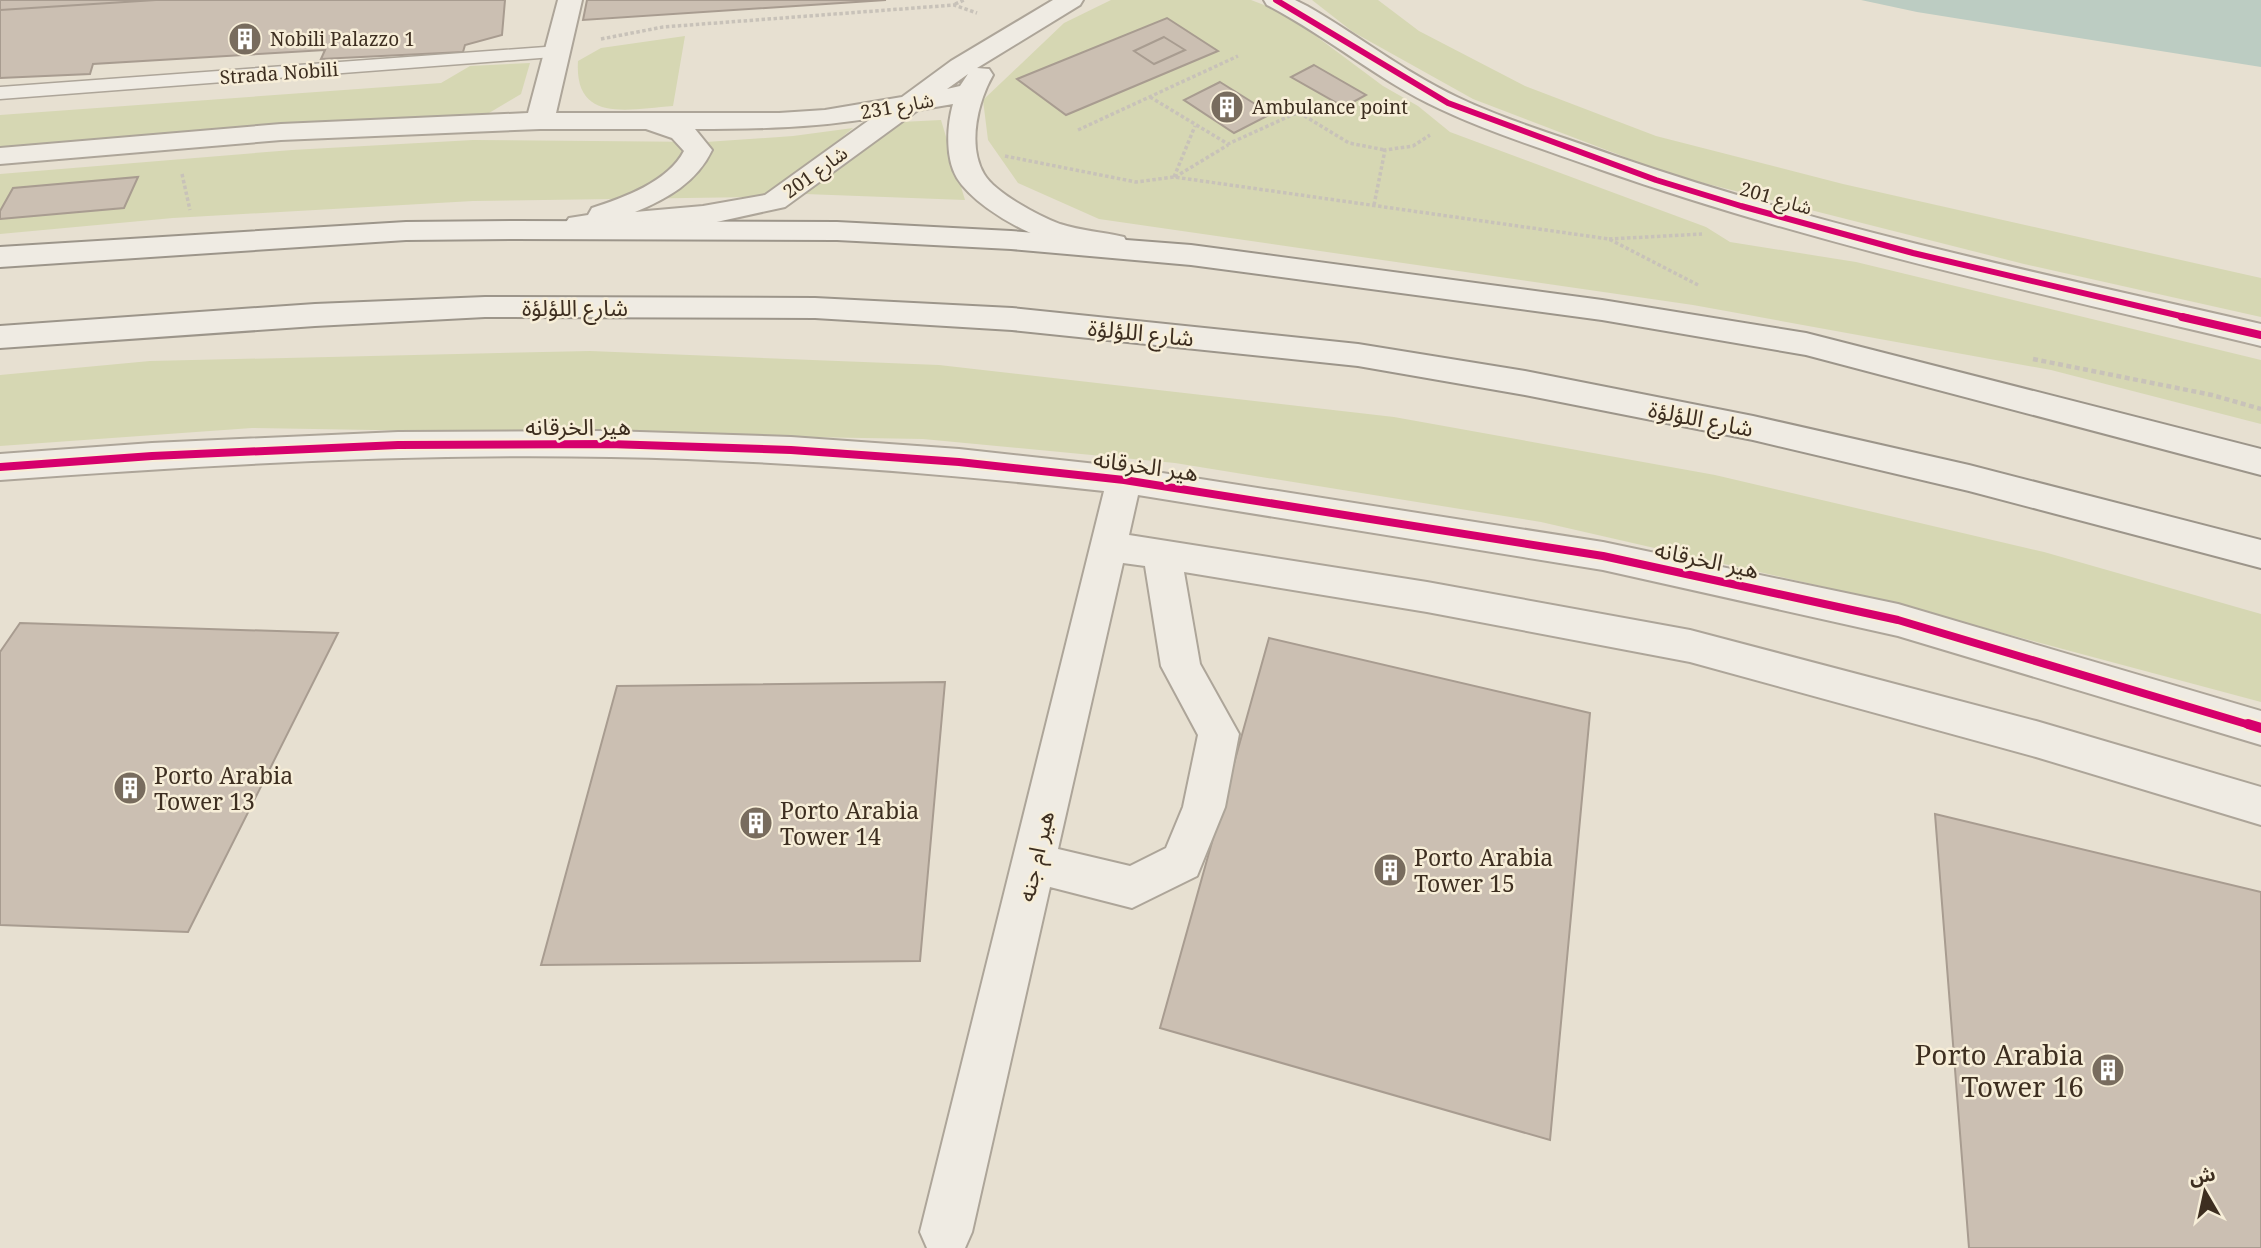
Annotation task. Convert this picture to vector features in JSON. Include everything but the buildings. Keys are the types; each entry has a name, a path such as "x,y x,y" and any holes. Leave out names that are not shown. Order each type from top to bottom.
{"street":[{"path":"540,121 570,0"},
{"name":"شارع 201","path":"514,230 687,218 751,208 775,201 960,67 1071,0"},
{"name":"شارع 201","path":"1276,0 1304,9 1409,83 1449,103 1663,183 1906,252 2261,335"},
{"name":"شارع 201","path":"1001,40 969,93 963,109 962,131 971,176 1015,216 1058,234 1191,255"},
{"name":"شارع 231","path":"0,156 281,132 540,121 825,118 969,93"},
{"path":"514,230 579,221 610,212 664,186 695,159 698,150 682,131 647,120"},
{"path":"0,257 406,231 514,230 837,231 1011,240 1191,255 1602,310 1806,344 2009,394 2261,462"},
{"name":"شارع اللؤلؤة","path":"0,337 288,316 485,307 815,308 1025,320 1358,355 1525,383 1752,428 1969,478 2261,554"},
{"name":"هير الخرقانه","path":"0,467 152,456 398,445 609,444 791,450 959,462 1124,480 1603,556 1898,620 2261,729"},
{"name":"هير ام جنه","path":"946,1232 1124,480"},
{"path":"1109,546 1427,597 1690,646 2036,739 2261,806"},
{"path":"1033,863 1132,887 1182,862 1204,807 1219,734 1181,666 1162,554"}],"lane":[{"name":"Strada Nobili","path":"0,93 559,49"}],"path":[{"path":"559,49 663,27 954,5 964,0"},
{"path":"954,5 985,16"},
{"path":"1078,130 1238,56"},
{"path":"1150,97 1228,144"},
{"path":"1174,177 1228,144 1294,114 1303,115 1349,143 1385,150"},
{"path":"1174,177 1195,126"},
{"path":"995,155 1022,158 1136,182 1174,177 1609,239 1715,234"},
{"path":"181,169 190,211"},
{"path":"1609,239 1637,255"}],"green space":[{"path":"1111,0 1251,0 1285,13 1383,86 1418,106 1450,132 1706,227 1730,242 1856,262 2261,360 2261,424 2051,370 1693,305 1099,219 1018,183 988,140 983,100 1064,23"},
{"path":"1312,0 1378,0 1419,31 1525,86 1656,136 1843,184 2261,278 2261,317 2024,264 1672,175 1473,99 1353,32"},
{"path":"685,36 673,106 623,110 595,104 585,95 579,81 578,61 601,48"},
{"path":"530,63 521,94 489,113 473,118 150,135 0,149 0,115 441,83 470,66"},
{"path":"941,120 965,200 805,194 901,122"},
{"path":"853,128 789,182 757,197 473,201 173,218 0,234 0,174 292,150 473,140 706,142 793,136"},
{"path":"590,351 939,365 1394,417 1715,475 2044,552 2261,614 2261,702 1868,597 1541,522 1175,463 923,439 252,428 0,446 0,375 150,361"}],"shaded area":[{"path":"1861,0 2261,0 2261,67 1917,12"}],"cycle path":[{"path":"1276,0 1448,103 1656,180 1827,231 2261,335"},
{"path":"0,467 152,456 398,445 609,444 791,450 959,462 1124,480 1603,556 1898,620 2261,728"}],"place":[{"name":"Nobili Palazzo 1","path":"245,39"},
{"name":"Ambulance point","path":"1227,107"},
{"name":"Porto Arabia Tower 13","path":"130,788"},
{"name":"Porto Arabia Tower 14","path":"756,823"},
{"name":"Porto Arabia Tower 15","path":"1390,870"},
{"name":"Porto Arabia Tower 16","path":"2108,1070"}]}
